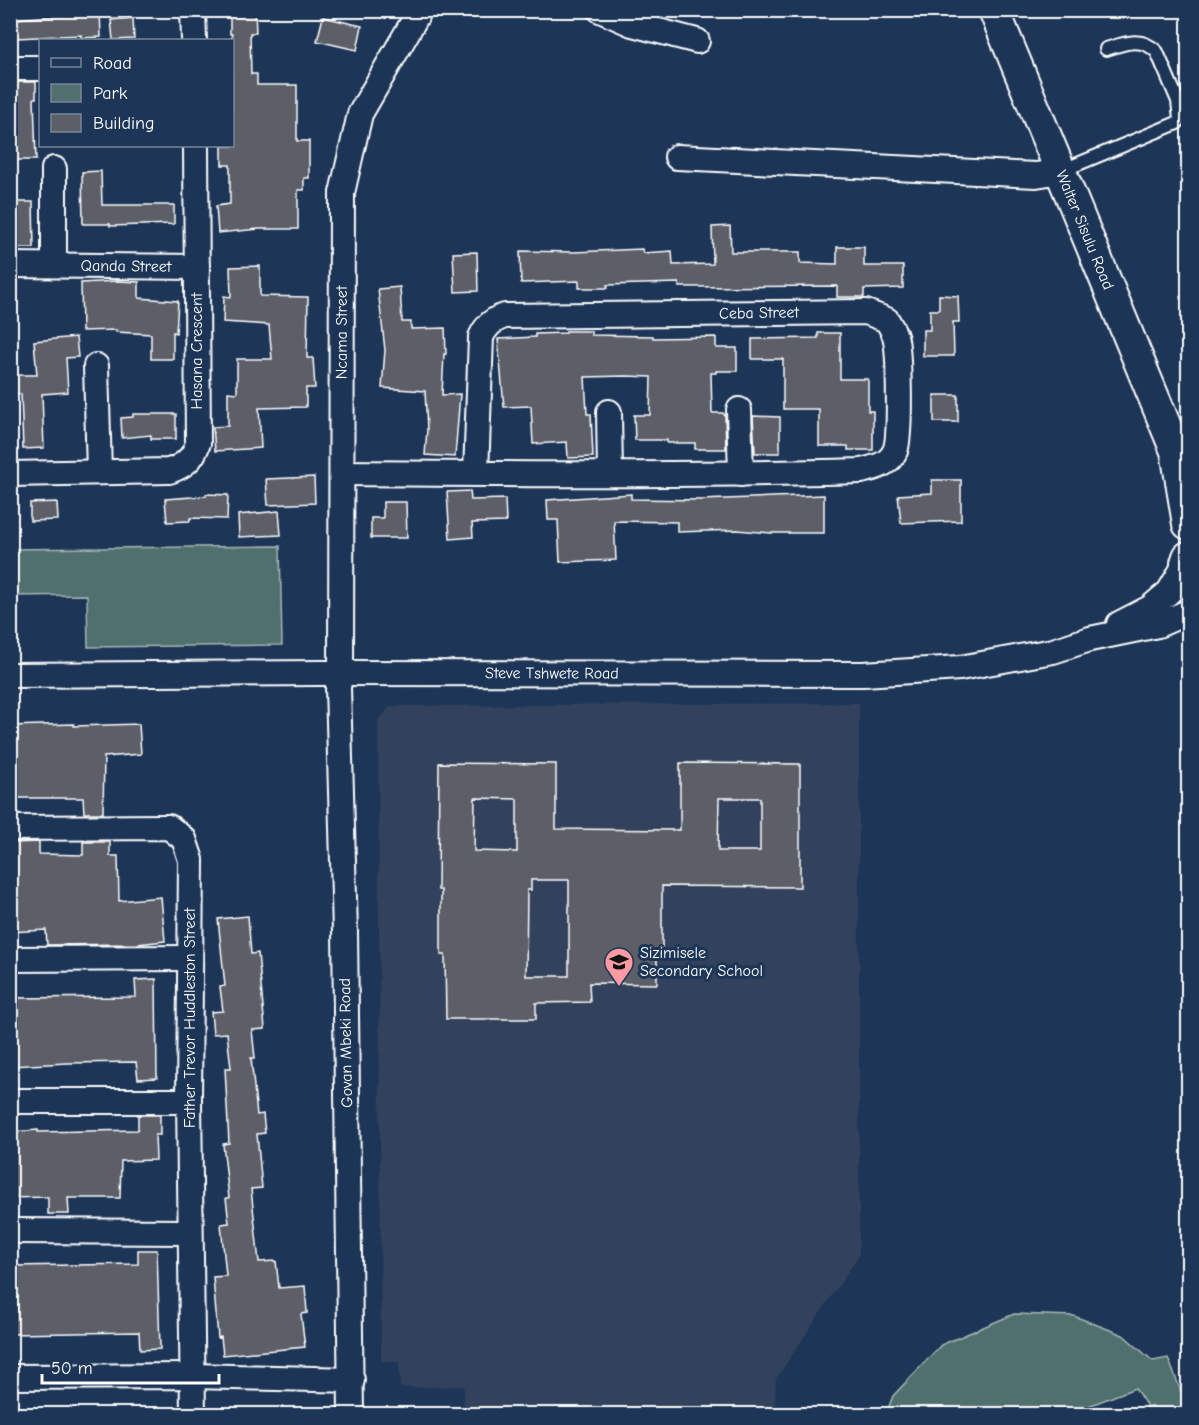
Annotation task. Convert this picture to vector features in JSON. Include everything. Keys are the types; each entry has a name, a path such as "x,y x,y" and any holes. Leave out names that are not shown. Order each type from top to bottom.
{"street":[{"path":"193,10 194,39"},
{"path":"600,10 632,24 697,41"},
{"name":"Walter Sisulu Road","path":"994,10 1182,459 1188,524"},
{"name":"Ncama Street","path":"341,673 342,193 360,114 418,11"},
{"path":"10,68 39,69"},
{"name":"Hasana Crescent","path":"10,474 168,471 187,462 194,453 198,443 196,147"},
{"path":"677,158 1036,175 1061,171"},
{"path":"54,169 54,264"},
{"name":"Qanda Street","path":"10,265 197,267"},
{"name":"Ceba Street","path":"342,473 476,474 741,474 861,471 883,465 895,452 899,436 896,339 886,320 866,312 505,316 497,318 485,329 481,337 476,474"},
{"path":"96,366 99,472"},
{"path":"739,411 741,474"},
{"path":"609,412 610,474"},
{"name":"Steve Tshwete Road","path":"1090,639 1150,608 1169,592 1188,567"},
{"name":"Steve Tshwete Road","path":"10,675 862,674 960,668 1053,651 1090,639 1158,625 1188,612"},
{"name":"Govan Mbeki Road","path":"341,673 338,687 345,944 351,1414"},
{"name":"Father Trevor Huddleston Street","path":"10,828 169,827 184,839 189,850 191,860 190,1232 194,1414"},
{"path":"10,959 189,958"},
{"path":"10,1101 189,1101"},
{"path":"10,1231 190,1232"},
{"path":"10,1377 194,1376 352,1380"}],"lane":[{"path":"1061,171 1170,126 1180,119 1178,101 1156,52 1149,44 1128,42 1107,49"}],"shaded area":[{"name":"Sizimisele Secondary School","path":"859,703 859,1255 776,1379 775,1414 464,1414 464,1386 400,1388 399,1362 381,1361 378,720 391,706"}],"green space":[{"path":"280,546 282,645 88,647 87,595 11,596 11,549"},
{"path":"1014,1314 1074,1316 1123,1335 1153,1361 1168,1358 1188,1414 1152,1414 1135,1388 1068,1414 886,1414 893,1396 941,1345"}],"building":[{"path":"79,10 100,10 101,37 81,38 81,35 16,38 15,19 80,14"},
{"path":"230,11 255,11 256,33 250,33 251,74 257,74 257,85 297,85 297,141 309,141 309,178 304,178 304,190 298,190 298,229 259,229 218,233 216,206 230,204 230,165 222,165 222,147 234,147 234,39 230,34"},
{"path":"323,17 362,26 357,50 317,41"},
{"path":"133,18 134,39 113,39 111,20"},
{"path":"14,82 36,82 36,98 34,98 36,160 14,160"},
{"path":"101,171 102,205 174,205 174,224 110,226 110,224 83,224 82,172"},
{"path":"10,202 33,202 34,248 10,248"},
{"path":"730,226 731,252 800,252 800,263 837,264 837,247 864,247 864,266 903,266 903,288 864,289 864,297 837,297 837,286 679,287 679,283 579,288 579,281 521,283 520,251 574,252 642,249 643,253 672,251 673,265 713,264 712,227"},
{"path":"477,252 478,291 455,292 453,253"},
{"path":"260,266 260,296 308,297 307,358 313,358 315,388 306,388 306,407 259,408 261,448 215,451 213,427 228,426 228,392 237,393 237,359 272,359 269,325 223,322 224,296 231,297 230,267"},
{"path":"139,282 139,298 178,301 176,333 173,332 173,359 151,359 151,334 116,332 116,330 82,331 81,283"},
{"path":"400,287 402,322 411,322 411,329 445,328 446,354 444,354 442,395 460,394 455,457 425,455 427,430 425,391 382,388 385,350 378,289"},
{"path":"939,295 958,296 959,322 953,322 954,356 923,356 923,330 930,330 930,310 939,310"},
{"path":"566,331 591,331 591,335 653,336 653,338 716,337 716,348 737,348 737,371 711,373 712,413 723,413 725,416 726,449 695,449 695,443 667,443 667,440 635,440 634,415 650,415 651,377 626,376 585,377 587,414 591,414 593,457 568,458 567,442 533,444 531,406 504,407 498,339 535,337 535,334 566,333"},
{"path":"818,333 840,333 840,379 868,379 868,411 873,411 873,450 848,450 848,446 819,446 819,409 783,409 783,359 752,359 752,339 818,338"},
{"path":"76,337 78,357 66,358 68,392 42,394 44,448 23,449 21,394 10,394 10,375 37,375 34,341"},
{"path":"934,395 958,395 958,422 934,422"},
{"path":"133,414 176,414 176,439 151,439 151,435 122,438 121,418 133,417"},
{"path":"753,416 780,417 780,453 755,453"},
{"path":"314,477 315,503 268,505 266,479"},
{"path":"932,480 961,480 961,521 901,523 898,495 932,493"},
{"path":"470,491 471,500 505,499 506,522 472,523 473,537 450,539 447,492"},
{"path":"206,494 228,495 227,519 190,518 190,521 167,522 165,499 206,496"},
{"path":"631,494 631,499 700,500 824,495 824,533 771,533 737,530 677,532 677,522 614,521 616,560 560,562 558,520 548,520 547,500"},
{"path":"57,502 58,520 30,521 30,503"},
{"path":"383,502 406,502 407,538 371,538 371,518 383,518"},
{"path":"279,511 281,535 239,537 238,515"},
{"path":"74,724 74,726 139,724 141,754 104,757 103,813 84,813 83,798 10,798 10,726"},
{"path":"439,763 556,764 556,829 680,830 680,763 800,764 800,887 662,886 662,953 657,953 657,984 589,983 590,1002 536,1003 536,1019 446,1019 445,955 441,955 441,890 438,890","holes":["475,798 517,799 517,852 474,851","719,798 760,798 760,851 718,851","531,880 569,880 569,976 526,976 527,890 531,890"]},
{"path":"39,842 39,854 83,855 83,842 110,842 110,856 118,856 119,901 161,897 165,941 137,944 47,945 46,930 10,932 10,843"},
{"path":"248,916 251,954 258,953 265,1029 252,1030 255,1058 251,1058 257,1115 263,1114 265,1133 257,1134 262,1188 251,1189 259,1262 276,1261 279,1288 305,1286 307,1313 301,1314 305,1347 223,1355 221,1337 218,1338 213,1277 226,1276 221,1224 229,1223 226,1198 229,1198 223,1144 229,1143 225,1068 231,1068 227,1033 213,1034 211,1012 223,1011 220,987 225,986 218,919"},
{"path":"156,979 157,1078 138,1079 136,1062 10,1066 10,998 136,997 135,980"},
{"path":"138,1115 160,1115 160,1135 155,1135 156,1160 121,1161 120,1198 68,1198 69,1214 48,1214 48,1197 10,1198 10,1132 138,1130"},
{"path":"138,1250 157,1250 160,1349 140,1350 139,1332 10,1334 10,1266 138,1264"}],"place":[{"name":"Sizimisele Secondary School","path":"619,988"}]}
